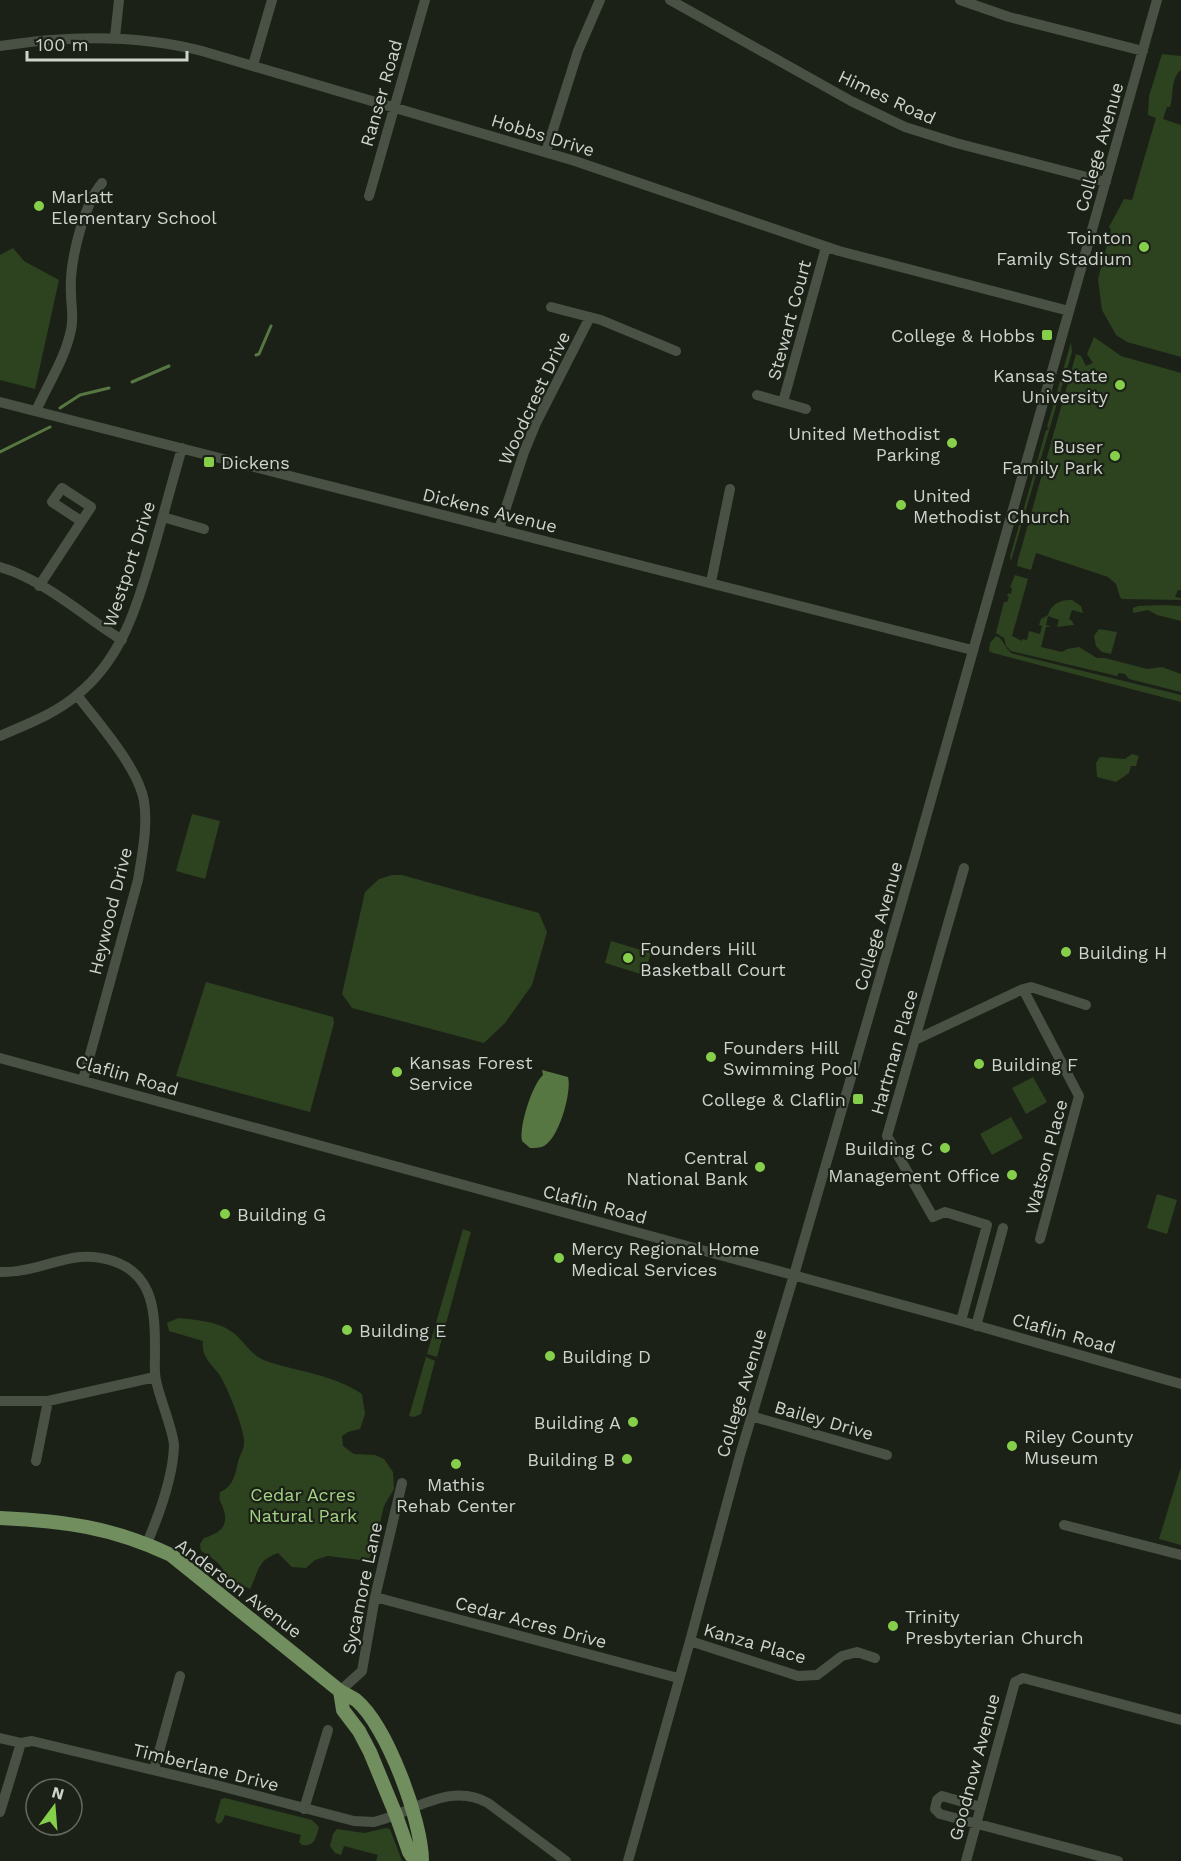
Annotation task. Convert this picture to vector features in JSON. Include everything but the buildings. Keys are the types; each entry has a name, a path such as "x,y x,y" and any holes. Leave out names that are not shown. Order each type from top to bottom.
{"main road":[{"name":"Anderson Avenue","path":"0,1518 79,1524 112,1531 147,1543 171,1555 340,1691"},
{"path":"340,1691 343,1710 360,1731 422,1846 422,1861"},
{"path":"404,1812 409,1852 415,1861"}],"street":[{"path":"115,37 119,0"},
{"path":"253,65 272,0"},
{"name":"Ranser Road","path":"369,196 425,0"},
{"path":"546,152 578,51 600,0"},
{"name":"Himes Road","path":"670,0 851,101 905,127 956,143 1106,182"},
{"path":"960,0 1009,17 1143,51"},
{"name":"College Avenue","path":"628,1861 751,1416 918,846 1157,0"},
{"name":"Hobbs Drive","path":"0,46 48,40 115,37 173,44 253,65 546,152 826,247 1069,311"},
{"path":"36,411 68,345 73,317 70,296 71,276 85,213 94,192 102,183"},
{"name":"Stewart Court","path":"783,402 826,247"},
{"name":"Woodcrest Drive","path":"551,307 609,323 676,351"},
{"name":"Woodcrest Drive","path":"499,529 536,423 590,317"},
{"name":"Stewart Court","path":"757,395 806,409"},
{"name":"Dickens Avenue","path":"0,402 972,650"},
{"name":"Westport Drive","path":"0,736 45,716 77,695 99,674 122,640 137,607 182,448"},
{"path":"711,582 730,489"},
{"path":"163,517 204,529"},
{"path":"39,586 81,521"},
{"path":"0,567 39,586 122,640"},
{"name":"Heywood Drive","path":"77,695 127,760 144,799 145,818 144,849 138,880 83,1080"},
{"name":"Hartman Place","path":"961,1321 987,1225 945,1212 933,1217 887,1136 964,868"},
{"path":"915,1040 1023,989 1034,987 1086,1005"},
{"name":"Watson Place","path":"1023,989 1080,1096 1040,1239"},
{"name":"Claflin Road","path":"0,1058 961,1321 1181,1384"},
{"path":"976,1326 1003,1228"},
{"path":"0,1272 24,1270 66,1258 94,1257 111,1260 135,1274 147,1286 155,1335 155,1377 174,1444 160,1512 147,1543"},
{"path":"0,1401 48,1401 155,1377"},
{"path":"36,1461 48,1401"},
{"name":"Bailey Drive","path":"751,1416 887,1455"},
{"name":"Sycamore Lane","path":"340,1691 362,1671 375,1597 402,1483"},
{"path":"1064,1525 1181,1555"},
{"name":"Cedar Acres Drive","path":"375,1597 678,1678"},
{"name":"Kanza Place","path":"690,1641 798,1676 817,1675 842,1656 857,1652 875,1658"},
{"path":"154,1770 180,1676"},
{"name":"Goodnow Avenue","path":"966,1861 1015,1682 1023,1678 1181,1720"},
{"path":"304,1809 327,1730"},
{"name":"Timberlane Drive","path":"0,1738 21,1743 32,1741 354,1821 374,1822 457,1794 478,1798 566,1861"},
{"path":"0,1812 21,1743"},
{"path":"981,1807 945,1796 939,1797 935,1803 937,1812 1118,1861"}],"green space":[{"name":"Tointon Family Stadium","path":"1162,54 1181,56 1181,70 1175,78 1170,107 1167,107 1163,119 1181,125 1181,357 1127,342 1116,335 1102,310 1098,279 1111,230 1109,227 1124,199 1132,200 1156,118 1148,115 1149,96"},
{"path":"13,248 24,261 59,280 35,389 0,380 0,255"},
{"name":"Buser Family Park","path":"1094,337 1121,356 1181,373 1181,590 1178,590 1175,597 1181,600 1122,599 1116,584 1108,577 1036,553 1031,570 1017,566 1076,354 1081,356 1086,366 1093,363 1087,354"},
{"path":"1071,342 1072,352 1011,561 1010,557 1046,430 1049,429 1047,427"},
{"path":"1015,575 1028,579 1012,636 1022,641 1022,639 1027,640 1029,631 1040,634 1041,619 1048,615 1054,605 1060,601 1072,600 1081,606 1083,613 1072,610 1069,619 1074,625 1057,627 1059,620 1048,616 1046,625 1051,627 1046,627 1041,647 1062,652 1079,647 1097,658 1147,669 1162,667 1181,674 1181,692 1129,679 1125,674 1119,673 1117,676 1011,651 1006,646 1004,638 996,633 1004,602 1007,602 1008,593 1011,594 1012,588 1010,587"},
{"path":"1138,606 1181,606 1181,621 1157,615 1148,610 1133,613 1133,608"},
{"path":"1099,629 1117,632 1111,654 1102,652 1096,646 1094,636"},
{"path":"996,636 1014,654 1181,695 1181,702 993,653 989,651 990,643"},
{"path":"1132,754 1139,756 1136,766 1131,766 1129,773 1116,782 1097,777 1096,763 1100,757 1125,759"},
{"path":"192,814 220,821 205,879 176,871"},
{"path":"402,875 539,913 547,932 532,985 505,1023 484,1043 352,1008 342,994 365,892 379,879"},
{"name":"Founders Hill Basketball Court","path":"611,941 651,953 644,975 605,963"},
{"path":"206,982 333,1017 334,1023 310,1112 176,1076"},
{"path":"1033,1077 1047,1102 1026,1114 1012,1088"},
{"path":"1011,1117 1023,1138 992,1155 980,1134"},
{"path":"1157,1194 1177,1200 1167,1234 1147,1228"},
{"path":"463,1229 471,1232 437,1357 427,1354"},
{"name":"Cedar Acres Natural Park","path":"178,1318 222,1326 235,1334 261,1359 339,1382 362,1394 365,1414 360,1429 342,1436 343,1446 354,1454 375,1455 384,1459 393,1472 394,1489 384,1506 374,1548 368,1561 328,1556 315,1560 306,1568 292,1567 278,1553 262,1563 250,1589 227,1577 217,1562 201,1551 200,1544 204,1538 221,1529 225,1522 220,1492 233,1480 244,1438 226,1387 205,1355 203,1341 169,1331 167,1323"},
{"path":"426,1357 435,1361 421,1414 414,1417 409,1416"},
{"path":"1181,1467 1181,1545 1159,1539"},
{"path":"225,1798 312,1820 319,1827 316,1838 310,1844 302,1845 299,1842 301,1835 225,1815 222,1822 218,1824 215,1820 221,1799"},
{"path":"337,1829 364,1833 390,1829 402,1861 376,1861 378,1855 344,1846 341,1855 335,1853 330,1846"}],"shaded area":[{"path":"542,1070 568,1077 568,1093 555,1134 544,1146 530,1148 522,1141 522,1126 531,1096 543,1075"}],"waterway":[{"path":"256,355 259,354 271,326"},
{"path":"132,382 169,366"},
{"path":"60,408 80,395 109,388"},
{"path":"0,452 50,427"}],"place":[{"name":"Marlatt Elementary School","path":"39,206"},
{"name":"Tointon Family Stadium","path":"1144,247"},
{"name":"College & Hobbs","path":"1047,335"},
{"name":"Kansas State University","path":"1120,385"},
{"name":"United Methodist Parking","path":"952,443"},
{"name":"Buser Family Park","path":"1115,456"},
{"name":"Dickens","path":"209,462"},
{"name":"United Methodist Church","path":"901,505"},
{"name":"Building H","path":"1066,952"},
{"name":"Founders Hill Basketball Court","path":"628,958"},
{"name":"Founders Hill Swimming Pool","path":"711,1057"},
{"name":"Building F","path":"979,1064"},
{"name":"Kansas Forest Service","path":"397,1072"},
{"name":"College & Claflin","path":"858,1099"},
{"name":"Building C","path":"945,1148"},
{"name":"Central National Bank","path":"760,1167"},
{"name":"Management Office","path":"1012,1175"},
{"name":"Building G","path":"225,1214"},
{"name":"Mercy Regional Home Medical Services","path":"559,1258"},
{"name":"Building E","path":"347,1330"},
{"name":"Building D","path":"550,1356"},
{"name":"Building A","path":"633,1422"},
{"name":"Riley County Museum","path":"1012,1446"},
{"name":"Building B","path":"627,1459"},
{"name":"Mathis Rehab Center","path":"456,1464"},
{"name":"Trinity Presbyterian Church","path":"893,1626"}]}
